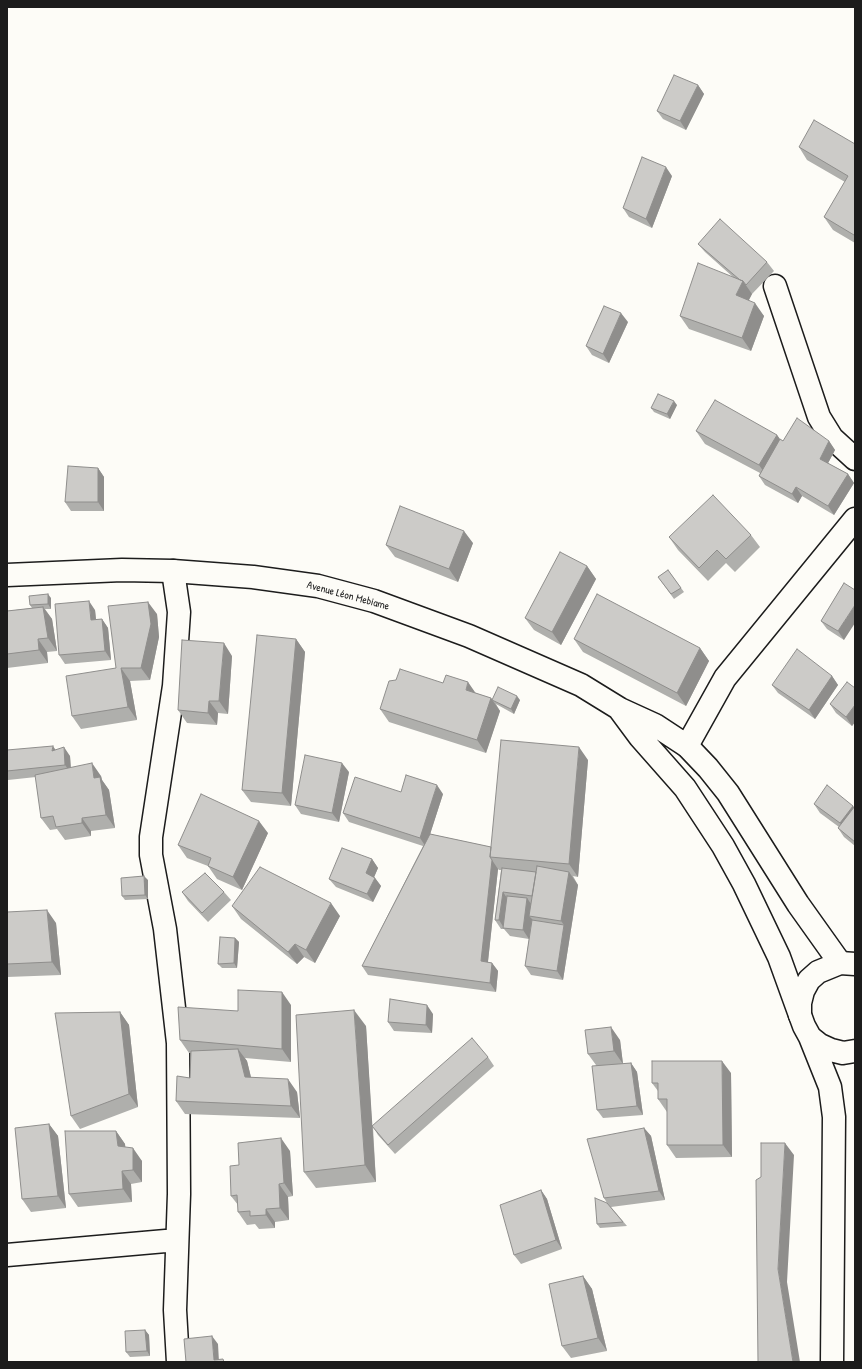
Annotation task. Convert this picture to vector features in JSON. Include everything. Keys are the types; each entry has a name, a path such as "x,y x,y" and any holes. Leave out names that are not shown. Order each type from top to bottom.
{"street":[{"path":"775,286 819,417 832,438 855,459"},
{"path":"687,746 726,678 855,519"},
{"name":"Avenue Léon Mebiame","path":"7,575 122,570 173,570 254,577 318,586 374,601 469,636 581,685 620,709 655,725 687,746 728,793 798,904 851,963"},
{"path":"173,570 179,612 174,686 151,838 151,855 165,930 178,1043 179,1194 175,1310 178,1362"},
{"path":"620,709 640,737 685,788 723,846 744,884 779,957 800,1015 830,1087 834,1117 832,1362"},
{"path":"800,1015 800,1003 803,991 809,980 818,972 851,963"},
{"path":"810,1037 820,1045 831,1050 843,1053 855,1052"},
{"path":"7,1256 177,1240"}],"building":[{"path":"674,75 698,85 680,121 657,111"},
{"path":"814,120 855,144 854,235 824,217 848,176 799,147"},
{"path":"642,157 666,167 646,219 623,208"},
{"path":"720,219 767,262 746,285 698,244"},
{"path":"698,263 743,281 736,295 755,303 742,338 680,316"},
{"path":"604,306 621,313 603,354 586,346"},
{"path":"658,394 674,401 667,414 651,408"},
{"path":"715,400 777,435 759,465 696,431"},
{"path":"797,418 829,441 820,459 848,474 828,506 796,487 792,494 759,476 780,439 783,441"},
{"path":"68,466 98,468 98,502 65,502"},
{"path":"713,495 751,535 726,559 717,550 699,568 669,537"},
{"path":"400,506 464,531 449,569 386,545"},
{"path":"560,552 587,566 552,632 525,618"},
{"path":"668,570 681,588 671,594 658,577"},
{"path":"844,583 855,590 855,605 838,631 821,621"},
{"path":"48,594 48,604 30,605 29,596"},
{"path":"597,594 700,648 677,693 574,639"},
{"path":"89,601 91,620 102,619 105,651 59,655 55,604"},
{"path":"148,602 151,624 141,668 121,668 128,707 72,716 66,676 116,668 108,606"},
{"path":"43,607 48,638 38,639 39,650 7,654 7,611"},
{"path":"257,635 296,639 282,793 242,790"},
{"path":"182,640 224,643 219,701 209,701 208,713 178,710"},
{"path":"797,649 832,676 809,710 772,685"},
{"path":"400,669 443,683 446,675 468,682 466,690 491,698 477,740 380,709 389,681 396,680"},
{"path":"847,682 855,688 855,705 846,717 830,704"},
{"path":"498,687 517,696 511,709 492,700"},
{"path":"501,740 579,747 569,864 490,857"},
{"path":"53,746 52,751 64,747 65,765 7,771 7,750"},
{"path":"305,755 342,763 332,813 295,805"},
{"path":"92,763 94,778 100,777 106,815 82,818 82,823 56,827 53,816 41,818 35,775"},
{"path":"406,775 437,785 420,838 343,813 355,777 401,792"},
{"path":"827,785 853,806 840,823 814,804"},
{"path":"201,794 259,821 233,877 208,866 211,858 178,845"},
{"path":"855,806 855,842 838,828"},
{"path":"430,834 491,847 490,857 492,860 481,961 492,963 490,983 362,966"},
{"path":"342,848 372,859 366,873 375,878 367,894 329,879"},
{"path":"537,866 569,872 561,921 529,916"},
{"path":"260,867 331,903 306,950 295,944 288,952 232,906"},
{"path":"502,868 536,872 532,896 503,892 499,920 495,920"},
{"path":"205,873 224,892 202,913 182,892"},
{"path":"144,876 145,895 122,896 121,878"},
{"path":"507,896 527,898 523,930 503,928"},
{"path":"47,910 52,962 7,964 7,912"},
{"path":"532,920 564,925 557,971 525,966"},
{"path":"220,937 235,938 234,963 218,964"},
{"path":"238,990 282,992 282,1049 180,1040 178,1007 238,1011"},
{"path":"390,999 427,1005 426,1025 388,1022"},
{"path":"354,1010 365,1165 304,1172 296,1015"},
{"path":"120,1012 129,1094 71,1116 55,1013"},
{"path":"611,1027 614,1051 588,1054 585,1030"},
{"path":"472,1038 488,1057 388,1145 372,1126"},
{"path":"238,1049 245,1077 288,1079 291,1106 176,1101 177,1076 190,1078 191,1051"},
{"path":"652,1061 722,1061 723,1145 667,1145 667,1099 658,1099 658,1083 652,1083"},
{"path":"631,1063 637,1106 597,1110 592,1066"},
{"path":"49,1124 58,1196 22,1199 15,1128"},
{"path":"644,1128 659,1191 604,1198 587,1139"},
{"path":"65,1131 116,1131 118,1146 133,1148 133,1170 122,1171 123,1189 69,1194"},
{"path":"281,1138 284,1183 279,1184 280,1208 266,1209 266,1215 250,1216 250,1211 238,1212 237,1195 231,1196 230,1166 239,1165 238,1143"},
{"path":"761,1143 785,1143 778,1269 793,1362 758,1362 756,1180 761,1177"},
{"path":"541,1190 556,1240 514,1255 500,1205"},
{"path":"595,1198 607,1203 623,1222 597,1224"},
{"path":"583,1276 598,1338 562,1346 549,1284"},
{"path":"145,1330 147,1351 126,1352 125,1331"},
{"path":"212,1336 214,1360 223,1359 224,1362 186,1362 184,1339"}]}
